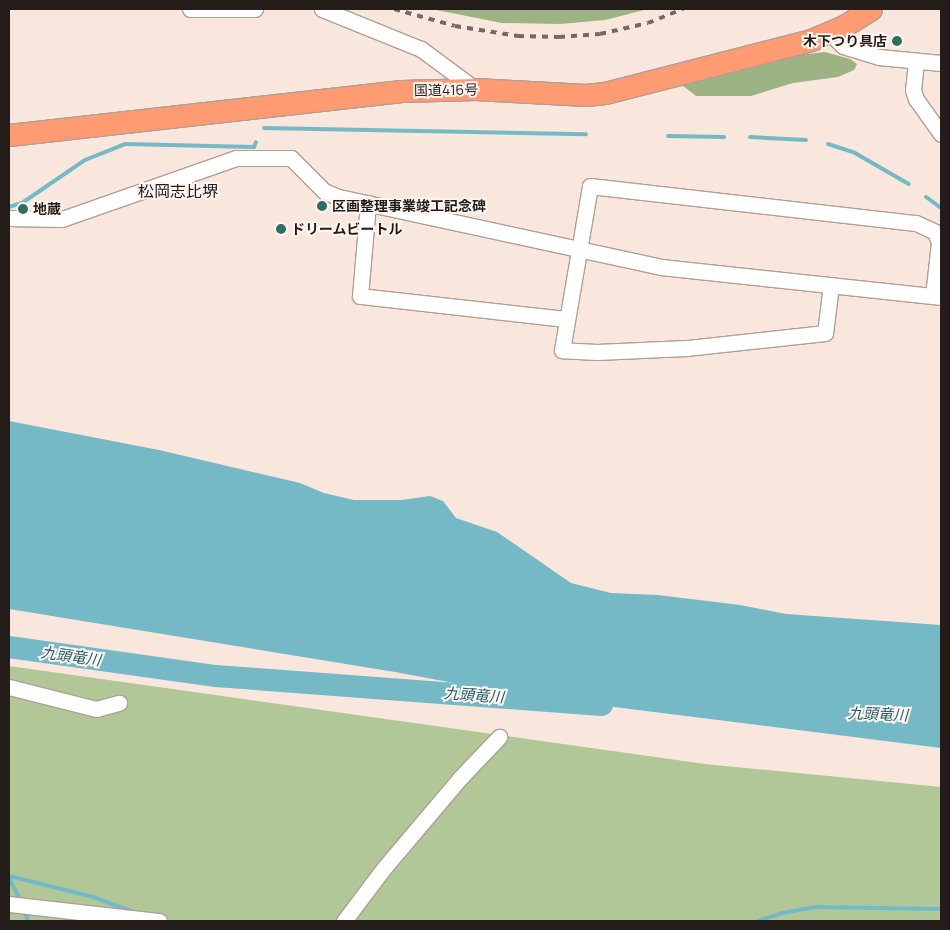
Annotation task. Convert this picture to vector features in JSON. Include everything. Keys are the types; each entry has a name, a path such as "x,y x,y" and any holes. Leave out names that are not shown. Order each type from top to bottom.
{"highway":[{"name":"国道416号","path":"9,136 335,96 475,89 586,95 605,93 830,33 870,9"}],"street":[{"path":"190,9 255,9"},
{"path":"322,9 421,49 475,89"},
{"path":"830,33 843,46 895,61 941,63"},
{"path":"916,62 913,90 916,99 941,134"},
{"path":"9,218 62,219 236,158 291,158 324,191 368,203 578,249 661,267 937,297 938,242 935,232 916,222 590,186 578,249 565,319 562,350 598,352 686,348 824,333 831,286"},
{"path":"368,203 360,296 565,319"},
{"path":"9,687 96,709 119,703"},
{"path":"344,921 384,868 460,778 500,737"},
{"path":"9,904 159,921"}],"green space":[{"path":"431,9 648,9 605,20 560,24 502,23"},
{"path":"825,52 850,59 857,64 854,70 838,77 793,83 751,96 696,96 678,82 772,58"},
{"path":"9,666 705,764 941,787 941,921 9,921"}],"water":[{"path":"9,421 159,450 300,483 324,493 354,500 402,500 430,496 443,501 456,518 497,532 571,583 611,593 658,595 740,605 786,614 941,625 941,748 518,695 395,672 9,609"}],"waterway":[{"path":"264,128 586,134"},
{"path":"668,136 724,137"},
{"path":"750,137 806,140"},
{"path":"9,207 22,203 85,160 125,144 254,147 256,142"},
{"path":"828,144 855,153 909,184"},
{"path":"926,197 941,208"},
{"name":"九頭竜川","path":"9,647 216,676 602,705"},
{"path":"9,876 93,897 134,912"},
{"path":"9,878 20,900"},
{"path":"758,921 782,913 816,907 941,909"},
{"path":"24,909 28,921"}],"railway":[{"path":"394,9 455,26 518,36 559,37 600,34 648,23 683,9"}],"place":[{"name":"木下つり具店","path":"897,41"},
{"name":"区画整理事業竣工記念碑","path":"322,206"},
{"name":"地蔵","path":"23,209"},
{"name":"ドリームビートル","path":"281,229"}],"district":[{"name":"松岡志比堺","path":"178,191"}]}
